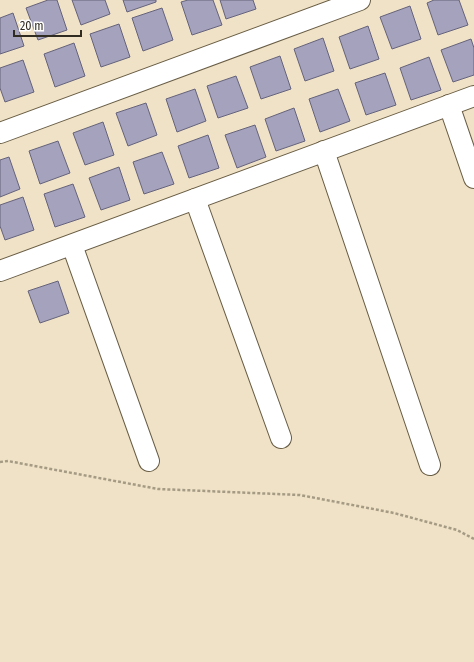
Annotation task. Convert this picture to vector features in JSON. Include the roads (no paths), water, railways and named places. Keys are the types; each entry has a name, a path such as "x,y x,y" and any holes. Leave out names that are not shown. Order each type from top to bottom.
{"street":[{"path":"0,133 360,0"},
{"path":"0,271 474,96"},
{"path":"449,105 474,178"},
{"path":"324,151 430,465"},
{"path":"195,199 281,438"},
{"path":"72,245 148,461"}]}
